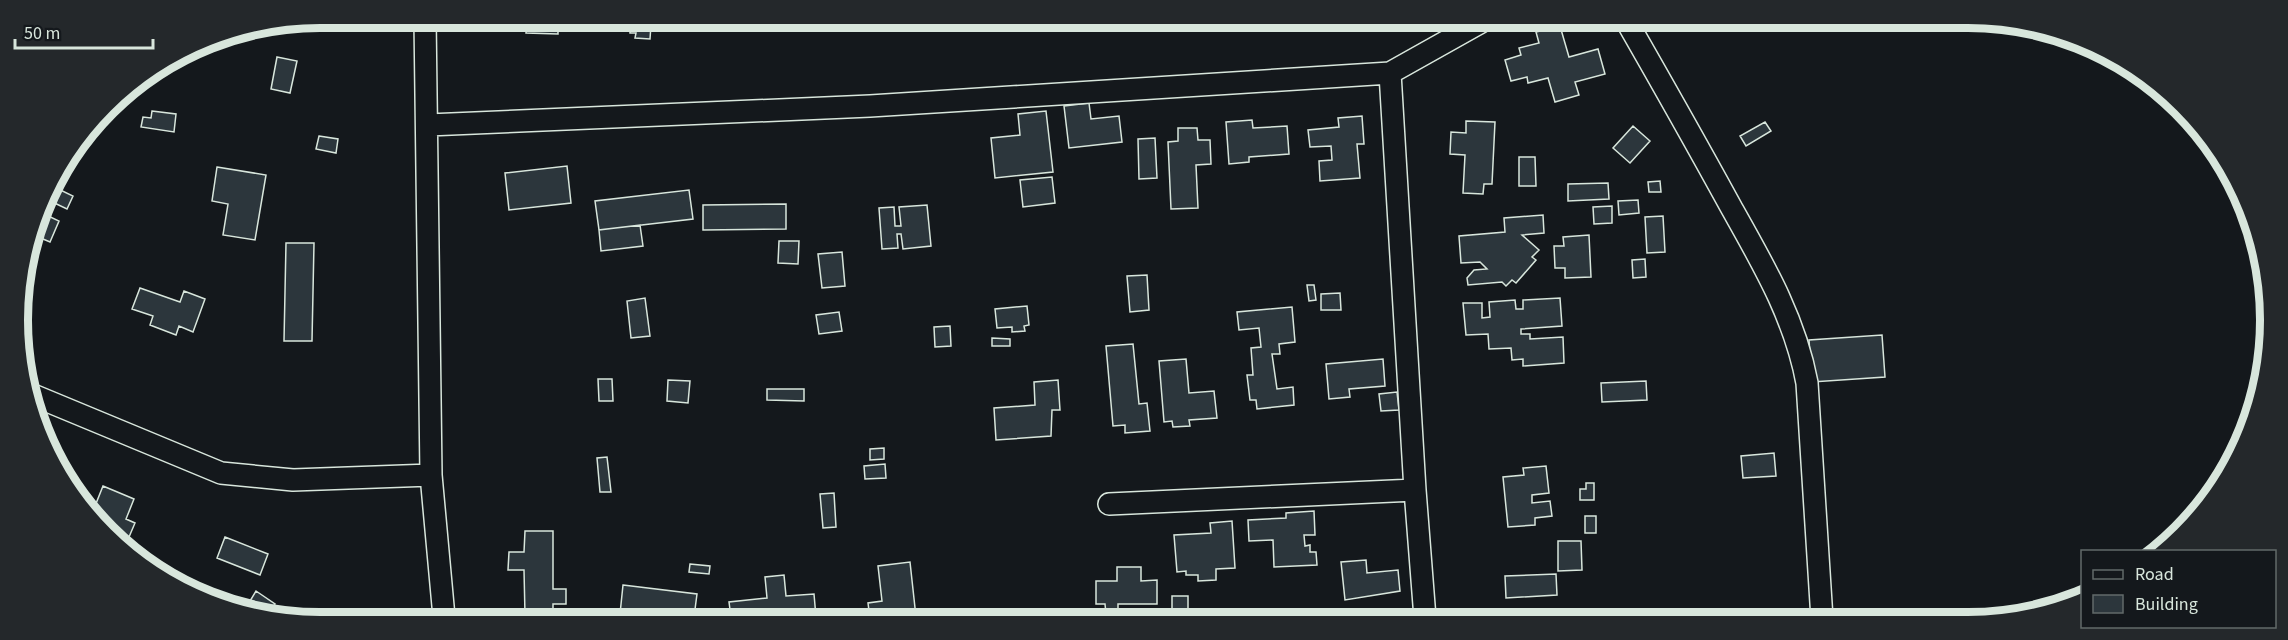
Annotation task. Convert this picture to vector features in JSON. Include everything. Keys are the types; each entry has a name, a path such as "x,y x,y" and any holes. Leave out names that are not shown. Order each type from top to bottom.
{"street":[{"path":"426,28 431,476 444,612"},
{"path":"428,126 870,106 1390,73 1470,28"},
{"path":"1630,28 1750,242 1786,311 1800,347 1807,383 1822,612"},
{"path":"1390,73 1425,612"},
{"path":"39,397 221,473 293,480 431,476"},
{"path":"1109,504 1415,490"}],"building":[{"path":"526,28 558,28 558,34 526,33"},
{"path":"630,28 651,28 650,39 635,38 636,33 630,33"},
{"path":"1561,28 1569,57 1598,49 1605,74 1575,82 1579,95 1555,102 1548,78 1528,83 1527,77 1511,81 1505,60 1521,55 1519,48 1539,43 1536,32"},
{"path":"277,57 297,61 290,93 271,89"},
{"path":"1089,103 1091,119 1119,116 1122,142 1069,148 1064,106"},
{"path":"152,111 176,114 174,132 141,127 143,117 151,118"},
{"path":"1046,111 1053,172 995,178 991,138 1020,135 1018,114"},
{"path":"1362,116 1364,144 1357,144 1360,178 1320,181 1319,161 1332,160 1331,146 1310,147 1308,130 1339,127 1338,118"},
{"path":"1252,120 1253,128 1287,126 1289,154 1249,157 1249,162 1229,164 1226,122"},
{"path":"1466,121 1495,122 1492,184 1484,184 1483,194 1463,193 1465,155 1450,154 1451,132 1466,133"},
{"path":"1765,122 1771,131 1746,146 1740,136"},
{"path":"1633,126 1650,141 1630,163 1613,148"},
{"path":"1178,128 1197,128 1198,140 1210,140 1211,164 1196,165 1198,208 1171,209 1168,142 1178,141"},
{"path":"319,136 338,139 336,153 316,149"},
{"path":"1155,138 1157,178 1139,179 1138,139"},
{"path":"1519,157 1535,157 1536,186 1519,186"},
{"path":"567,166 571,203 509,210 505,173"},
{"path":"217,167 266,175 255,240 223,235 228,204 212,201"},
{"path":"1052,177 1055,203 1023,207 1020,180"},
{"path":"1660,181 1661,192 1649,192 1648,182"},
{"path":"1608,183 1609,199 1568,201 1568,184"},
{"path":"60,190 73,196 67,209 54,203"},
{"path":"689,190 693,219 599,230 595,201"},
{"path":"1638,200 1639,213 1619,215 1618,201"},
{"path":"786,204 786,229 703,230 703,205"},
{"path":"927,205 931,246 903,249 901,234 897,234 898,248 882,249 879,208 894,207 895,226 901,226 899,207"},
{"path":"1612,206 1612,223 1594,224 1593,207"},
{"path":"1543,215 1544,233 1522,235 1539,250 1532,257 1536,260 1516,283 1512,280 1506,286 1502,282 1468,285 1467,278 1474,270 1487,269 1480,262 1461,263 1459,236 1505,232 1504,218"},
{"path":"48,216 59,221 50,242 40,238"},
{"path":"1663,216 1665,252 1647,253 1645,217"},
{"path":"640,225 643,246 601,251 599,230"},
{"path":"1589,235 1591,277 1565,278 1565,268 1555,268 1554,246 1564,246 1563,237"},
{"path":"779,241 799,241 798,264 778,263"},
{"path":"286,243 314,243 312,341 284,341"},
{"path":"842,252 845,286 822,288 818,254"},
{"path":"1645,259 1646,277 1633,278 1632,260"},
{"path":"1147,275 1149,310 1130,312 1127,276"},
{"path":"1307,285 1314,285 1316,300 1309,301"},
{"path":"140,288 180,302 184,291 205,299 193,332 179,326 176,335 150,325 153,316 132,309"},
{"path":"1340,293 1341,310 1321,310 1321,294"},
{"path":"645,298 650,336 631,338 627,301"},
{"path":"1560,298 1562,326 1521,329 1521,334 1530,334 1530,339 1563,337 1564,363 1523,366 1523,359 1512,360 1511,348 1489,349 1488,334 1466,335 1463,303 1482,303 1482,318 1490,317 1489,302 1515,300 1516,309 1523,309 1523,300"},
{"path":"1027,306 1029,325 1024,326 1025,331 1012,332 1012,327 997,328 995,309"},
{"path":"1292,307 1295,342 1279,344 1280,354 1272,354 1277,389 1293,387 1294,405 1257,409 1256,400 1250,400 1247,375 1253,375 1251,348 1261,347 1259,328 1239,330 1237,312"},
{"path":"839,312 842,331 819,334 816,315"},
{"path":"950,326 951,346 935,347 934,327"},
{"path":"1882,335 1885,377 1812,382 1809,340"},
{"path":"992,338 1010,339 1010,346 992,346"},
{"path":"1133,344 1139,404 1147,403 1150,431 1125,433 1125,425 1113,426 1106,346"},
{"path":"1186,359 1189,393 1214,391 1217,418 1189,420 1190,426 1173,427 1172,421 1164,422 1159,361"},
{"path":"1383,359 1385,386 1349,389 1350,397 1329,399 1326,364"},
{"path":"598,379 612,379 613,401 599,401"},
{"path":"668,380 690,381 688,403 667,401"},
{"path":"1058,380 1060,410 1052,410 1051,436 996,440 994,408 1035,405 1034,382"},
{"path":"1646,381 1647,400 1602,402 1601,383"},
{"path":"767,389 804,389 804,401 767,400"},
{"path":"1397,392 1399,410 1381,411 1379,394"},
{"path":"884,448 884,459 870,460 870,449"},
{"path":"1774,453 1776,476 1743,478 1741,456"},
{"path":"607,457 611,492 600,492 597,458"},
{"path":"885,464 886,478 865,479 864,466"},
{"path":"1546,466 1549,493 1532,495 1532,503 1550,501 1552,516 1535,518 1535,525 1508,527 1503,477 1524,475 1523,468"},
{"path":"1586,483 1594,483 1594,500 1580,500 1580,489 1586,489"},
{"path":"103,486 134,499 126,519 135,523 128,539 114,526 95,505"},
{"path":"834,493 836,527 823,528 820,494"},
{"path":"1314,511 1315,535 1304,535 1305,546 1310,545 1310,552 1316,552 1317,565 1274,567 1273,540 1249,541 1248,520 1286,518 1286,513"},
{"path":"1585,516 1596,516 1596,533 1585,533"},
{"path":"1232,521 1235,568 1216,569 1216,580 1198,581 1198,575 1186,575 1186,571 1177,572 1174,535 1211,533 1210,523"},
{"path":"525,531 553,531 553,589 566,589 566,604 553,604 553,610 525,612 524,570 508,570 509,552 524,552"},
{"path":"225,537 268,554 260,575 217,558"},
{"path":"1558,541 1581,541 1582,570 1558,571"},
{"path":"1366,560 1367,573 1398,570 1400,591 1345,600 1341,562"},
{"path":"910,562 915,612 859,612 869,611 868,603 882,601 878,566"},
{"path":"690,564 710,566 709,574 689,572"},
{"path":"1117,567 1141,567 1141,581 1157,580 1157,604 1118,604 1118,612 1106,612 1105,604 1096,604 1096,581 1117,581"},
{"path":"1556,574 1557,595 1506,598 1505,576"},
{"path":"784,575 786,596 814,594 816,612 730,612 729,602 767,598 765,577"},
{"path":"623,585 697,594 695,612 620,612"},
{"path":"256,591 275,604 273,608 249,603"},
{"path":"1172,596 1188,596 1188,612 1172,612"}]}
